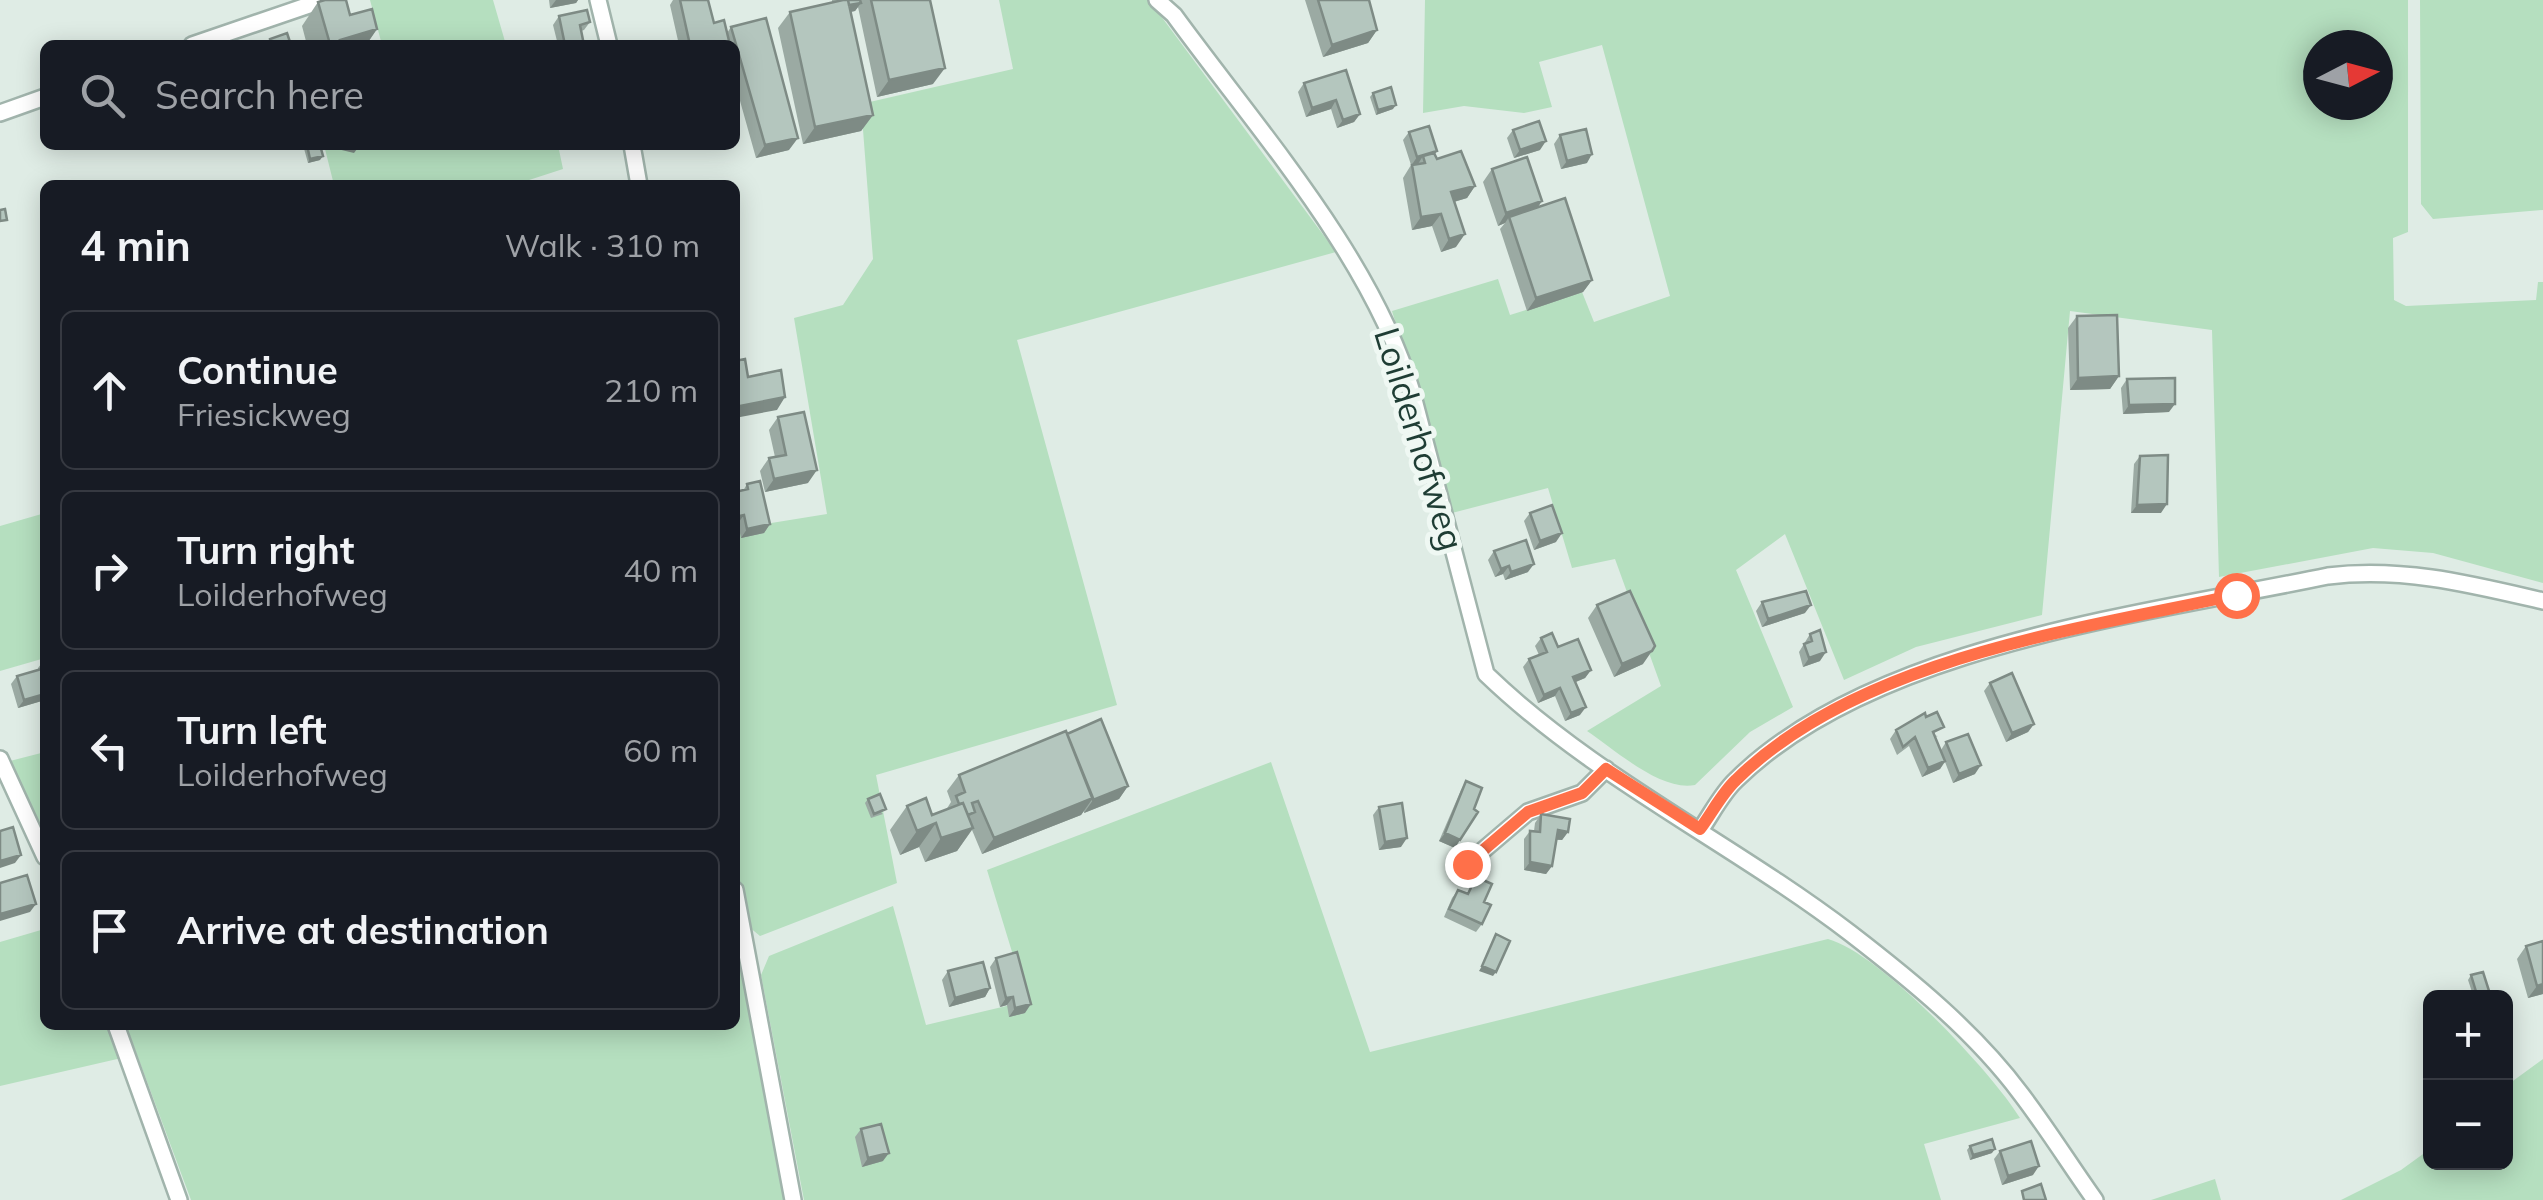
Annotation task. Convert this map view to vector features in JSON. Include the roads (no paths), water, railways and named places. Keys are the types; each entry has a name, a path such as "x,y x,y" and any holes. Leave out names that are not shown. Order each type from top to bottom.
{"street":[{"path":"207,40 324,0"},
{"path":"598,0 608,40"},
{"name":"Loilderhofweg","path":"1157,0 1174,15 1322,218 1386,320 1412,392 1486,674 1513,700 1606,769 1847,930 1916,986 2019,1091 2095,1200"},
{"path":"0,113 40,99"},
{"path":"633,150 638,180"},
{"path":"1700,829 1734,782 1797,732 1871,693 1981,651 2368,571 2436,576 2543,600"},
{"path":"0,759 40,847"},
{"path":"1467,864 1528,812 1582,793 1606,769"},
{"path":"740,917 792,1200"},
{"path":"118,1030 180,1200"}]}
